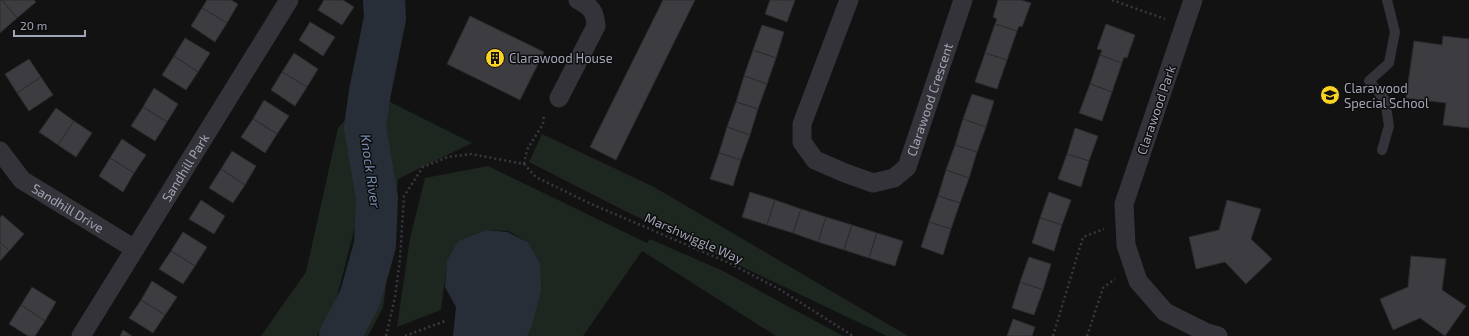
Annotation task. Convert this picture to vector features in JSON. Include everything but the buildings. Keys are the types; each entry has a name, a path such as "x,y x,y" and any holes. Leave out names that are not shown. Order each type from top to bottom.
{"street":[{"name":"Sandhill Park","path":"81,336 289,0"},
{"path":"559,98 596,26 595,15 586,4 578,0"},
{"name":"Clarawood Crescent","path":"849,0 802,124 802,142 815,160 873,183 894,178 907,167 963,0"},
{"name":"Clarawood Park","path":"1193,0 1124,204 1124,220 1126,245 1138,281 1165,312 1207,333 1218,336"},
{"name":"Sandhill Drive","path":"2,159 22,180 135,249"}],"lane":[{"path":"1382,150 1389,126 1385,100 1369,81 1389,63 1395,32 1387,0"}],"path":[{"path":"1112,0 1184,26"},
{"path":"386,336 395,297 399,267 404,196 422,167 448,157 471,154 524,164 528,150 543,124 545,108 559,98"},
{"name":"Marshwiggle Way","path":"524,164 536,177 590,203 729,263 779,289 852,336"},
{"path":"1053,336 1084,238 1124,220"},
{"path":"1088,336 1103,288 1132,265"},
{"path":"406,336 445,321"}],"shaded area":[{"path":"372,93 472,143 398,179 393,234 383,308 368,336 344,336 372,284 386,196"},
{"path":"362,100 364,191 334,309 317,336 261,336 306,272 338,128"},
{"path":"542,134 654,187 908,336 887,336 625,211 529,162"},
{"path":"488,166 647,243 650,239 723,271 843,336 776,336 642,251 583,336 526,336 540,263 528,242 508,231 485,230 458,241 447,264 441,310 397,327 410,238 425,178"},
{"path":"485,230 507,232 528,242 540,263 541,291 532,325 527,336 453,336 456,307 445,287 447,261 458,241"}],"waterway":[{"name":"Knock River","path":"340,336 360,298 375,245 377,198 365,127 370,92 385,18 384,0"}],"place":[{"name":"Clarawood House","path":"495,58"},
{"name":"Clarawood Special School","path":"1330,95"}]}
